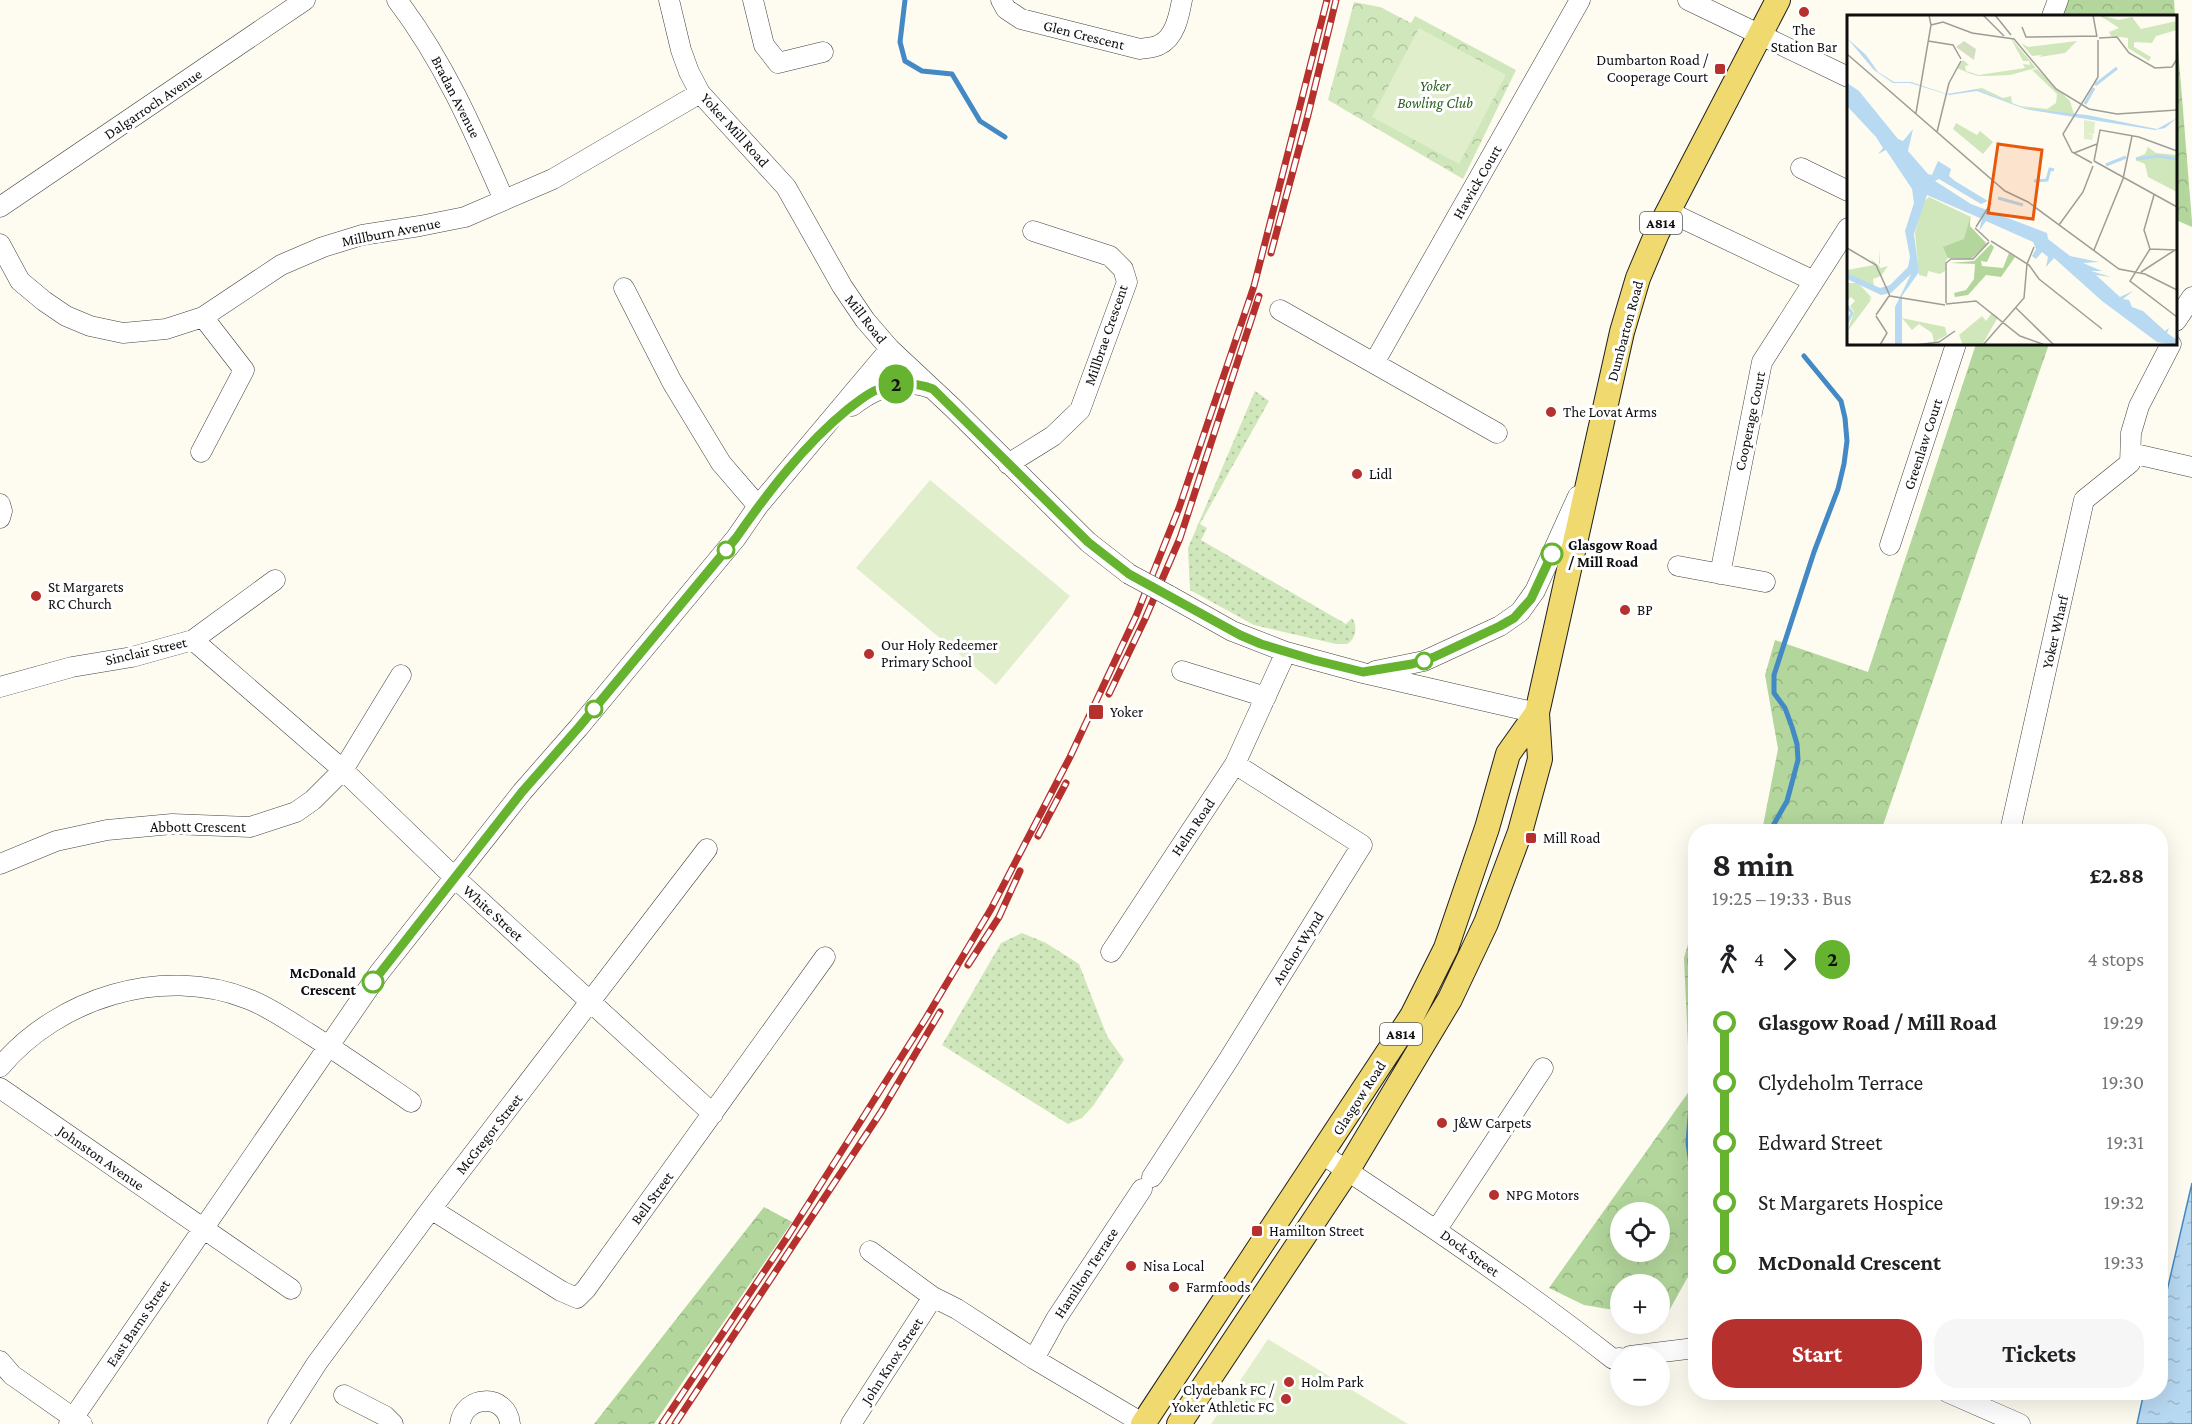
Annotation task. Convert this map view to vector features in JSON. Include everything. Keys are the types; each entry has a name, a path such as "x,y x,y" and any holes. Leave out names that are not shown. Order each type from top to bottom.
{"main road":[{"name":"Dumbarton Road","path":"1540,759 1537,713 1630,304 1647,255 1667,211 1778,0"},
{"name":"Glasgow Road","path":"1143,1424 1412,1016 1446,948 1487,828 1508,754 1537,713"},
{"name":"Glasgow Road","path":"1179,1424 1347,1171 1450,999 1486,923 1516,843 1540,759"}],"street":[{"name":"Dalgarroch Avenue","path":"0,207 305,0"},
{"name":"Bradan Avenue","path":"397,0 431,48 459,97 504,200"},
{"name":"Yoker Mill Road","path":"669,0 681,50 700,93 786,187"},
{"path":"753,0 764,45 778,63 823,52"},
{"name":"Glen Crescent","path":"1001,0 1006,9 1021,19 1140,49 1159,45 1172,33 1179,17 1182,0"},
{"name":"Hawick Court","path":"1374,363 1580,0"},
{"path":"1688,0 1847,77"},
{"name":"Millburn Avenue","path":"0,244 20,280 44,302 66,316 90,326 123,333 166,329 202,317 281,266 323,247 362,235 465,217 553,179 700,93"},
{"path":"1801,168 1847,191"},
{"name":"Mill Road","path":"786,187 842,286 865,320 890,349 1088,542 1129,574 1232,631 1286,652 1537,713"},
{"path":"1667,211 1814,281"},
{"name":"Cooperage Court","path":"1720,574 1760,369 1767,353 1847,230"},
{"name":"Millbrae Crescent","path":"1008,464 1053,436 1080,410 1127,282 1123,268 1110,256 1033,231"},
{"path":"624,288 678,392 722,463 758,506"},
{"path":"2177,318 2192,297"},
{"path":"1280,310 1497,433"},
{"path":"201,452 244,370 202,317"},
{"name":"Greenlaw Court","path":"1890,545 1956,345"},
{"path":"2170,345 2139,406 2131,433 2131,453 2192,467"},
{"name":"East Barns Street","path":"75,1422 203,1228 380,973 522,792 579,727 725,551 758,506 890,349"},
{"name":"East Barns Street","path":"825,428 864,397 878,389 905,382 918,383 933,389"},
{"name":"Yoker Wharf","path":"2012,824 2084,500 2130,463 2131,453"},
{"name":"Mill Road","path":"1363,672 1393,669 1424,661 1500,626 1520,612 1535,591 1592,465"},
{"path":"0,504 2,511 0,518"},
{"path":"1678,566 1765,582"},
{"name":"Sinclair Street","path":"0,687 72,666 132,657 193,640 275,580"},
{"name":"White Street","path":"193,640 343,770 454,877 713,1114"},
{"name":"Helm Road","path":"1111,952 1235,764 1286,652"},
{"path":"1182,671 1266,697"},
{"name":"Abbott Crescent","path":"0,864 57,841 107,830 172,824 250,827 296,812 313,800 343,770 401,675"},
{"name":"Anchor Wynd","path":"1147,1183 1227,1062 1362,845 1235,764"},
{"name":"McGregor Street","path":"278,1424 316,1363 707,849"},
{"name":"Bell Street","path":"431,1209 561,1291 578,1298 825,957"},
{"path":"0,1068 36,1032 75,1009 138,988 167,985 220,990 250,1000 329,1047 411,1102"},
{"path":"1437,1229 1543,1068"},
{"name":"Johnston Avenue","path":"0,1088 203,1228"},
{"name":"Dock Street","path":"1322,1154 1437,1229 1569,1324 1610,1350"},
{"name":"Hamilton Terrace","path":"1034,1359 1056,1318 1147,1183"},
{"path":"203,1228 291,1289"},
{"path":"870,1251 933,1297 957,1309 1034,1359 1143,1424"},
{"name":"John Knox Street","path":"851,1424 933,1297"},
{"path":"1670,1351 1688,1349"},
{"path":"0,1361 12,1375 75,1422"},
{"path":"344,1395 386,1416 393,1424"},
{"path":"460,1424 468,1407 475,1402 487,1400 498,1404 506,1412 510,1424"},
{"path":"1965,1400 2020,1424"}],"green space":[{"path":"2066,0 2174,0 2175,15 2061,15"},
{"name":"Yoker Bowling Club","path":"1354,2 1380,7 1411,23 1415,16 1516,70 1463,179 1328,100"},
{"path":"1419,28 1506,75 1459,164 1372,117"},
{"path":"2177,35 2192,222 2192,227 2177,220"},
{"path":"1976,345 2049,345 1883,824 1763,824 1778,749 1765,675 1775,640 1868,672"},
{"path":"1255,391 1269,401 1200,524 1207,528 1201,540 1346,624 1352,618 1355,632 1347,644 1336,644 1254,625 1190,590 1188,548"},
{"path":"930,480 1070,596 996,685 856,568"},
{"path":"1022,933 1046,943 1079,964 1107,1036 1124,1060 1093,1106 1082,1118 1068,1124 942,1045 1001,943"},
{"path":"1688,944 1688,1046 1684,958"},
{"path":"1688,1093 1688,1277 1670,1309 1670,1274 1610,1274 1610,1309 1584,1305 1549,1288 1610,1202 1610,1262 1670,1262 1670,1202 1610,1202"},
{"path":"764,1207 792,1222 654,1424 594,1424"},
{"name":"Holm Park","path":"1268,1339 1408,1424 1211,1424"}],"water":[{"path":"2192,1183 2192,1424 2137,1424 2142,1400 2168,1400 2168,1286"}],"waterway":[{"path":"905,0 900,42 905,61 922,71 952,74 980,121 1005,137"},
{"path":"1774,824 1787,801 1798,760 1797,744 1792,727 1785,708 1774,693 1774,675 1814,552 1838,489 1847,441 1841,401 1804,356"}],"railway":[{"path":"662,1424 788,1236 926,1018 991,909 1070,757 1136,616 1179,508 1254,286 1327,0"},
{"path":"1271,253 1336,0"},
{"path":"1109,694 1180,538 1259,296"},
{"path":"1038,836 1066,783"},
{"path":"968,965 999,917 1020,871"},
{"path":"675,1424 881,1112 940,1012"}],"bus line":[{"name":"2","path":"373,982 522,792 736,538 758,506 825,428 864,397 878,389 905,382 918,383 933,389 1088,542 1129,574 1251,640 1286,652 1363,672 1393,669 1424,661 1508,622 1531,599 1552,554"}],"place":[{"name":"The Station Bar","path":"1804,12"},
{"name":"Dumbarton Road / Cooperage Court","path":"1720,69"},
{"name":"The Lovat Arms","path":"1551,412"},
{"name":"Lidl","path":"1357,474"},
{"name":"Glasgow Road / Mill Road","path":"1552,554"},
{"name":"St Margarets RC Church","path":"36,596"},
{"name":"BP","path":"1625,610"},
{"name":"Our Holy Redeemer Primary School","path":"869,654"},
{"name":"Yoker","path":"1096,712"},
{"name":"Mill Road","path":"1531,838"},
{"name":"McDonald Crescent","path":"373,982"},
{"name":"J&W Carpets","path":"1442,1123"},
{"name":"NPG Motors","path":"1494,1195"},
{"name":"Hamilton Street","path":"1257,1231"},
{"name":"Nisa Local","path":"1131,1266"},
{"name":"Farmfoods","path":"1174,1287"},
{"name":"Holm Park","path":"1289,1382"},
{"name":"Clydebank FC / Yoker Athletic FC","path":"1286,1399"}]}
